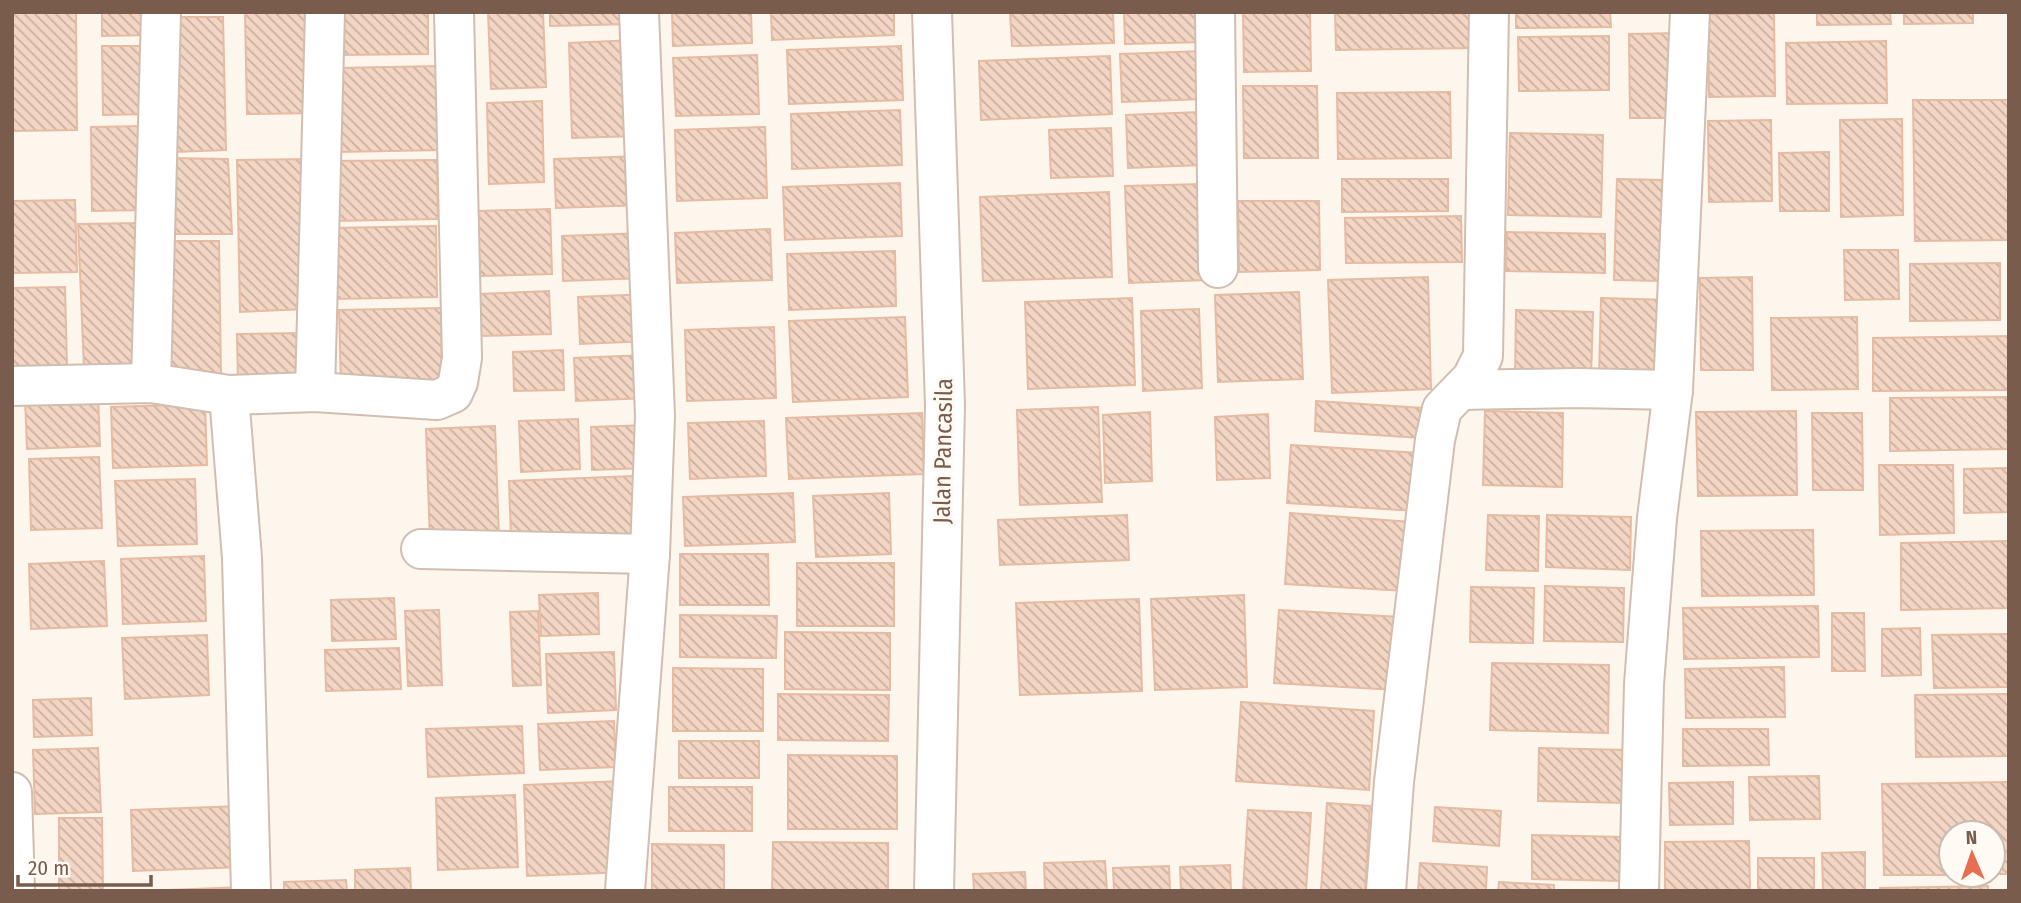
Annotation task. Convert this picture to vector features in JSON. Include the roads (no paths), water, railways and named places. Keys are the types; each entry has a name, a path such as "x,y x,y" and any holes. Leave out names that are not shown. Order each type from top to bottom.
{"street":[{"path":"151,383 162,12"},
{"path":"315,392 325,12"},
{"path":"12,386 151,383 229,395 315,392 437,400 453,393 463,358 454,12"},
{"path":"625,891 650,554 655,416 639,12"},
{"name":"Jalan Pancasila","path":"932,12 946,405 934,891"},
{"path":"1215,12 1218,268"},
{"path":"1386,891 1394,782 1435,440 1443,409 1472,378 1483,356 1489,12"},
{"path":"1639,891 1644,684 1657,518 1672,390 1690,12"},
{"path":"1461,390 1672,390"},
{"path":"229,395 242,558 251,891"},
{"path":"421,549 650,554"},
{"path":"12,792 15,891"}]}
